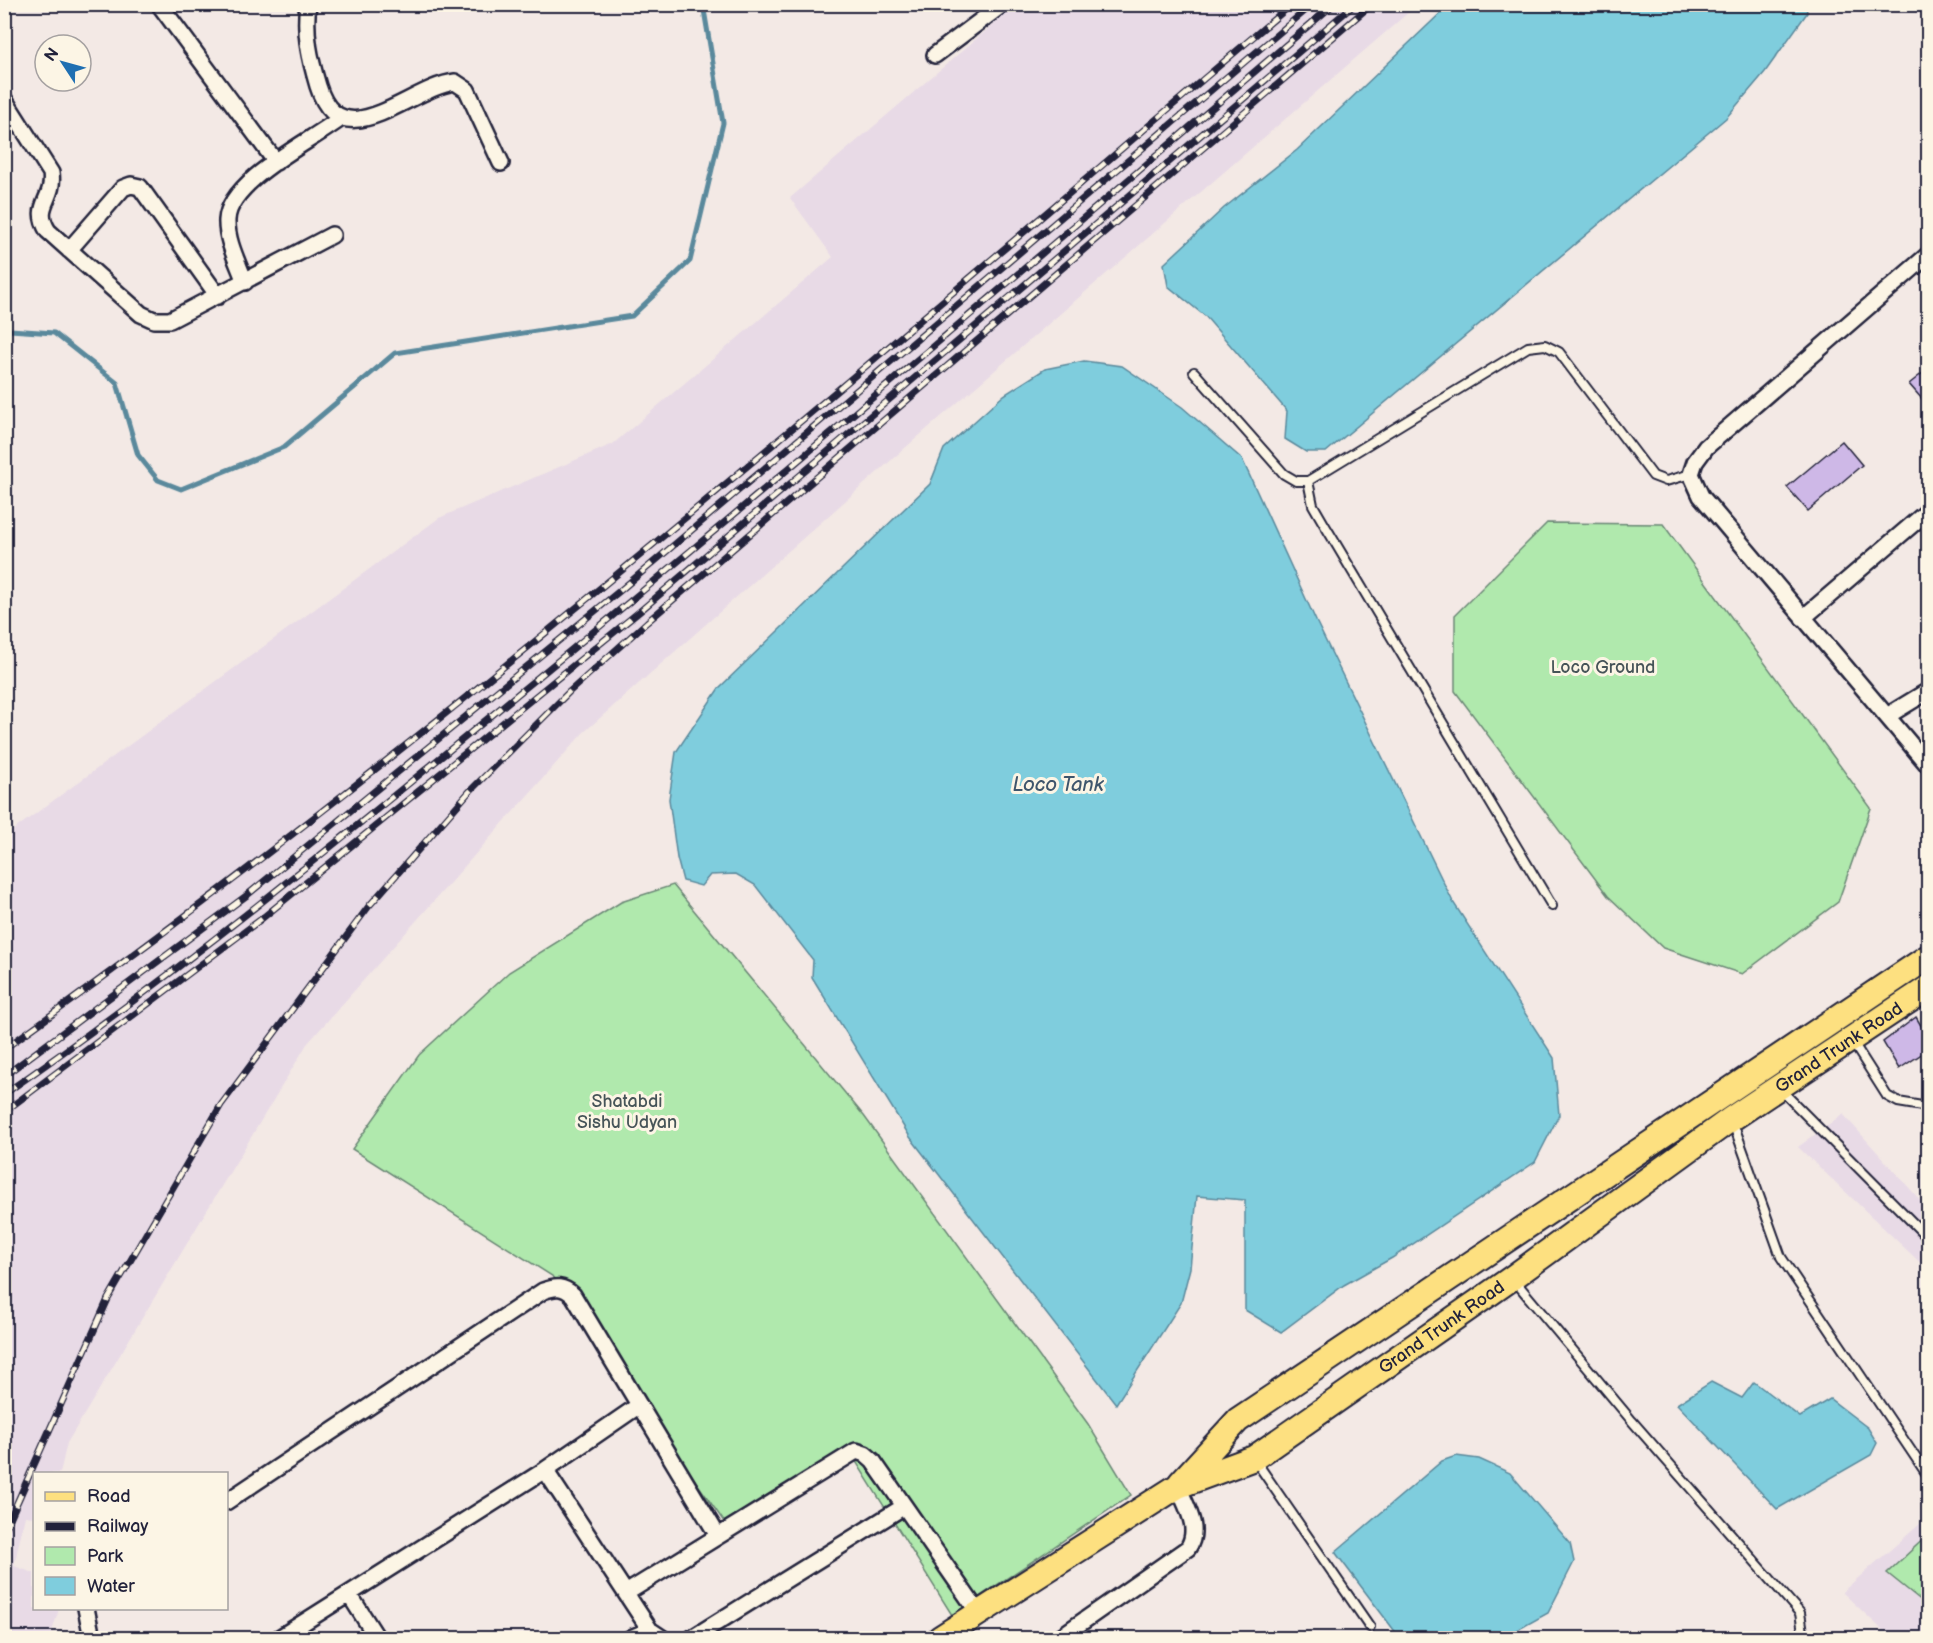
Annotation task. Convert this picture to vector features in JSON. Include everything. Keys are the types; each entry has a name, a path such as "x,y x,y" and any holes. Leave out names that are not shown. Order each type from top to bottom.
{"main road":[{"path":"1178,1486 1238,1420 1929,957"},
{"name":"Grand Trunk Road","path":"940,1638 980,1615 1178,1486 1254,1458 1512,1278 1731,1119 1929,988"}],"street":[{"path":"159,4 276,162"},
{"path":"308,4 306,24 309,53 320,91 329,108 341,118 354,122 370,118 430,88 455,82 467,90 501,163"},
{"path":"934,55 1003,4"},
{"path":"4,99 51,173 53,187 41,210 42,221 48,231 141,315 154,320 170,320 332,235"},
{"path":"245,282 230,237 227,219 232,205 247,184 341,118"},
{"path":"69,250 123,188 131,185 141,187 218,296"},
{"path":"1929,255 1706,447 1695,462 1691,474 1701,496 1929,765"},
{"path":"1803,618 1929,511"},
{"path":"1887,716 1929,691"},
{"path":"228,1501 543,1291 554,1287 565,1288 573,1295 718,1536"},
{"path":"279,1638 545,1470 638,1406"},
{"path":"626,1593 856,1451 865,1454 873,1461 980,1615"},
{"path":"545,1470 626,1593 656,1634 631,1638"},
{"path":"1059,1638 1188,1548 1194,1539 1195,1528 1178,1486"},
{"path":"692,1638 903,1507"},
{"path":"350,1594 377,1638"},
{"path":"86,1610 92,1638"}],"lane":[{"path":"1194,372 1284,474 1296,481 1308,481 1528,347 1545,345 1559,352 1653,476 1666,481 1691,474"},
{"path":"1308,481 1313,505 1552,906"},
{"path":"1851,1040 1887,1096 1898,1102 1929,1107"},
{"path":"1779,1088 1929,1238"},
{"path":"1731,1119 1781,1257 1928,1476"},
{"path":"1512,1278 1632,1422 1800,1613 1804,1638"},
{"path":"1254,1458 1370,1627"}],"shaded area":[{"path":"1017,4 1417,5 905,448 583,733 307,1044 67,1443 60,1472 33,1472 33,1517 25,1516 14,1566 33,1573 33,1610 59,1610 50,1638 5,1638 5,836 439,518 613,444 833,257 790,198"},
{"path":"1843,1114 1928,1209 1928,1270 1798,1147"},
{"path":"1928,1517 1928,1638 1891,1638 1842,1592"}],"green space":[{"name":"Loco Ground","path":"1547,523 1663,524 1871,808 1838,902 1742,974 1663,948 1608,896 1455,691 1455,615"},
{"name":"Shatabdi Sishu Udyan","path":"673,885 864,1116 1088,1424 1131,1495 952,1615 847,1447 727,1526 552,1276 352,1149 419,1055 509,972 621,902"},
{"path":"1928,1535 1928,1606 1887,1573"}],"water":[{"path":"1806,4 1807,13 1765,72 1726,118 1326,452 1306,452 1285,439 1287,411 1206,317 1168,286 1164,264 1224,208 1297,150 1449,5"},
{"name":"Loco Tank","path":"1084,361 1122,366 1182,407 1242,459 1317,623 1453,902 1554,1058 1559,1115 1535,1162 1392,1258 1344,1285 1281,1332 1245,1310 1245,1200 1197,1196 1190,1268 1181,1303 1116,1404 910,1137 812,977 813,960 755,885 736,874 710,875 701,886 683,881 677,858 669,799 676,752 719,688 930,484 944,449 1004,395 1045,369"},
{"path":"1711,1382 1742,1398 1754,1382 1800,1417 1830,1399 1868,1428 1877,1443 1871,1455 1777,1509 1677,1404"},
{"path":"1456,1456 1479,1459 1510,1473 1570,1543 1574,1562 1548,1613 1503,1638 1400,1638 1335,1552 1442,1461"}],"building":[{"path":"1929,368 1929,407 1909,384"},
{"path":"1842,441 1862,465 1808,511 1787,487"},
{"path":"1916,1017 1929,1039 1929,1049 1899,1069 1883,1042"}],"waterway":[{"path":"4,332 10,330 54,333 117,383 138,455 158,480 181,489 284,447 395,353 632,316 690,261 723,123 703,4"}],"railway":[{"path":"4,1049 171,927 498,671 818,407 1292,4"},
{"path":"4,1076 246,896 622,589 1313,4"},
{"path":"4,1094 208,944 637,596 1334,4"},
{"path":"4,1112 260,920 639,612 1355,4"},
{"path":"4,1532 108,1299 221,1105 369,906 469,792 569,692 647,622 1372,4"}]}
